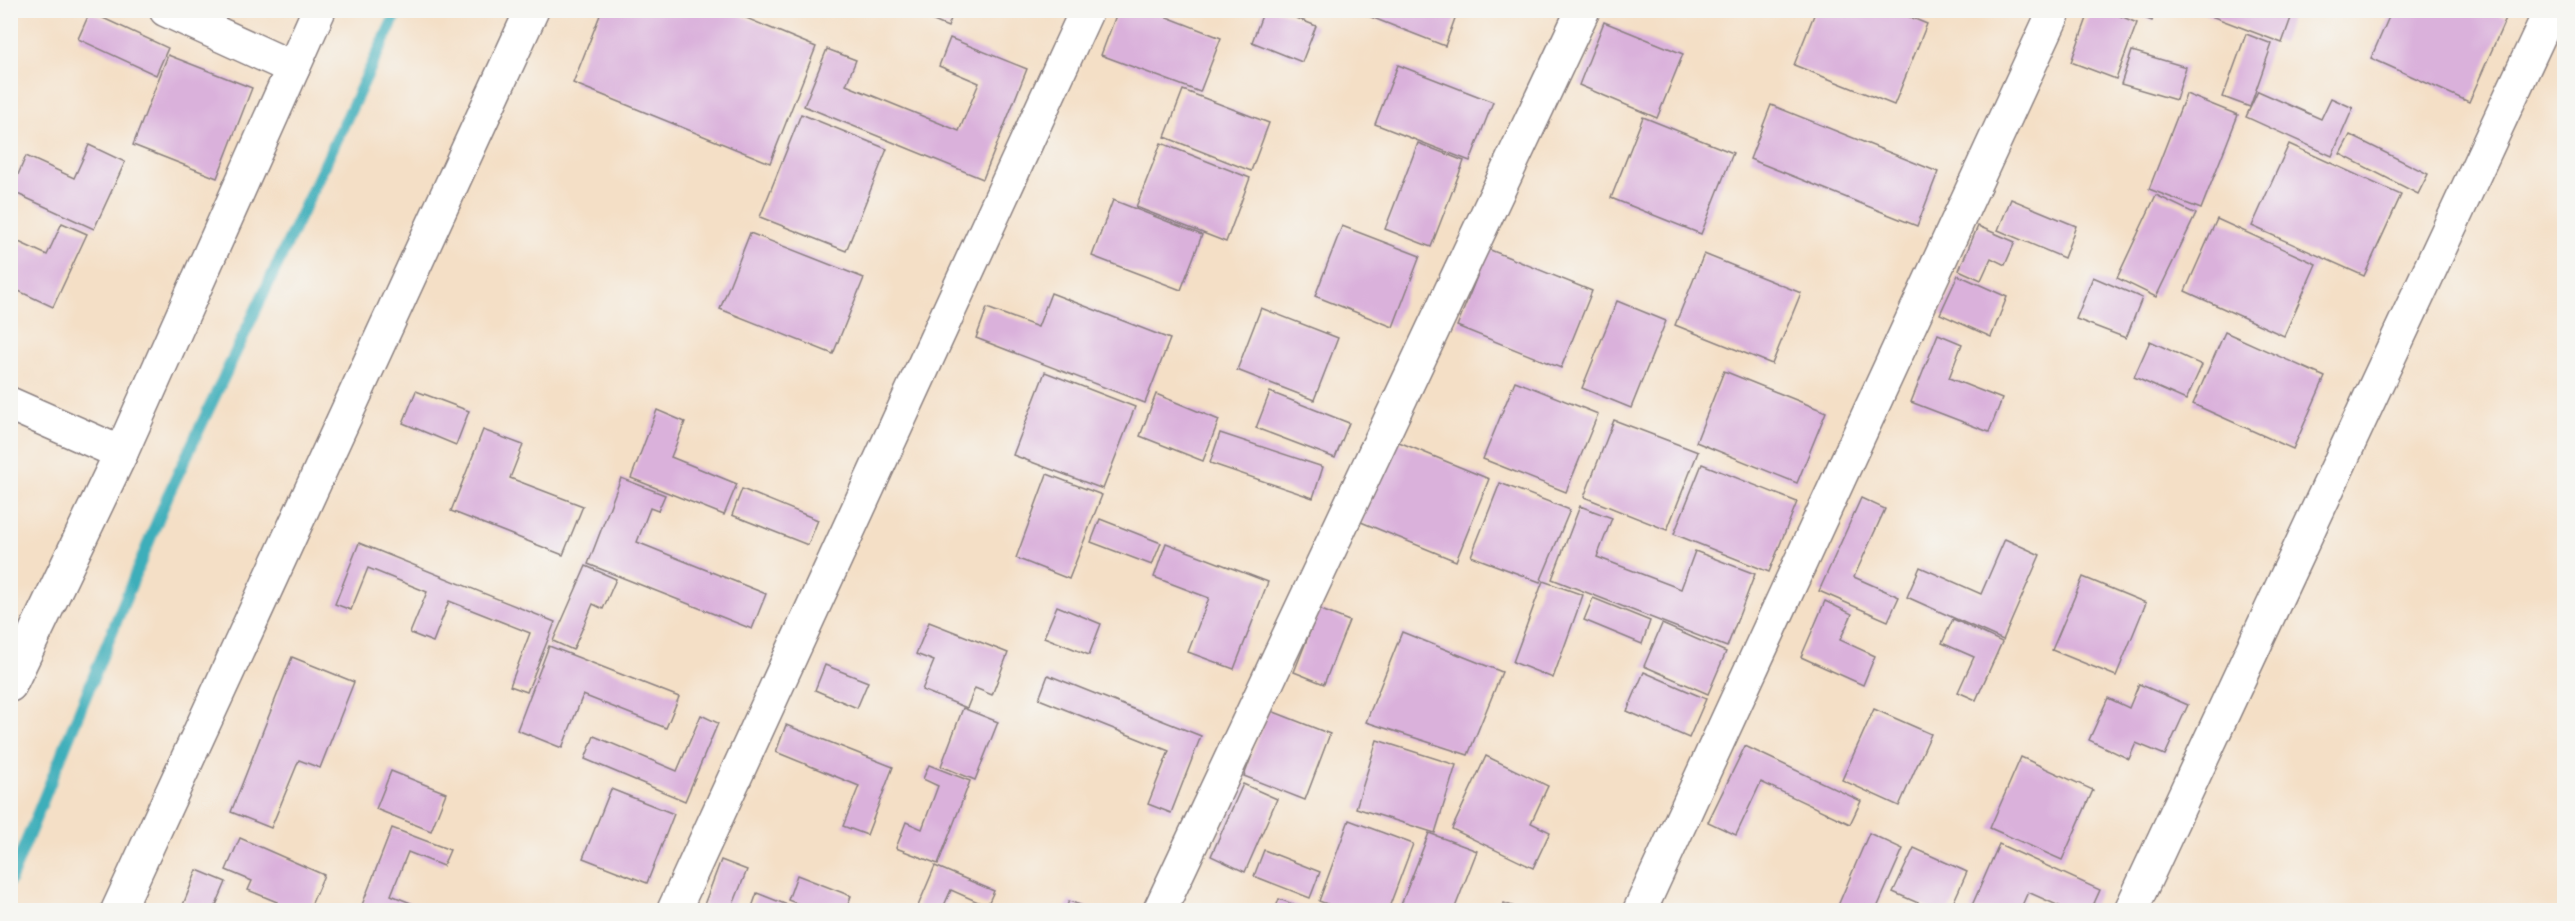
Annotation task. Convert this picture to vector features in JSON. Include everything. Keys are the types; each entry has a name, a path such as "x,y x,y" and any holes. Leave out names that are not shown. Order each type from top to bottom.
{"street":[{"path":"166,10 293,68"},
{"path":"10,685 121,453 319,10"},
{"path":"118,910 532,10"},
{"path":"674,910 1087,10"},
{"path":"1160,910 1583,10"},
{"path":"1640,910 2055,10"},
{"path":"2131,910 2550,10"},
{"path":"10,404 121,453"}],"building":[{"path":"602,10 727,10 816,47 770,163 573,83"},
{"path":"907,10 954,10 948,27"},
{"path":"1118,10 1149,10 1221,38 1200,92 1101,55"},
{"path":"1264,10 1277,10 1316,26 1302,62 1252,42"},
{"path":"1353,10 1458,10 1445,46"},
{"path":"1816,10 1893,10 1927,24 1894,105 1794,65"},
{"path":"2090,10 2106,10 2137,23 2116,79 2071,62"},
{"path":"2124,10 2155,10 2152,21"},
{"path":"2271,10 2291,18 2282,43 2198,11"},
{"path":"2392,10 2489,10 2506,18 2469,102 2371,58"},
{"path":"90,12 168,48 156,75 78,39"},
{"path":"1604,22 1683,54 1657,118 1579,85"},
{"path":"2246,34 2272,44 2250,107 2223,97"},
{"path":"950,38 1027,69 983,179 804,106 827,49 856,60 846,85 959,131 979,83 939,66"},
{"path":"2132,51 2186,67 2176,100 2121,84"},
{"path":"168,55 252,88 217,178 133,145"},
{"path":"1398,65 1493,102 1470,161 1375,124"},
{"path":"1183,90 1269,123 1251,171 1165,137"},
{"path":"2258,91 2321,119 2331,98 2353,108 2332,156 2246,117"},
{"path":"2186,94 2238,115 2201,209 2149,189"},
{"path":"1771,105 1938,172 1917,226 1750,159"},
{"path":"801,114 887,149 846,251 760,217"},
{"path":"1643,117 1733,153 1701,234 1611,198"},
{"path":"2350,135 2428,174 2418,194 2340,154"},
{"path":"1161,143 1250,178 1226,242 1136,207"},
{"path":"1418,143 1464,161 1431,247 1385,229"},
{"path":"2289,144 2401,195 2364,276 2252,226"},
{"path":"89,145 125,162 94,229 11,191 26,156 74,178"},
{"path":"2156,195 2196,214 2156,297 2117,278"},
{"path":"2011,199 2076,226 2064,258 1998,230"},
{"path":"1113,200 1202,235 1181,290 1092,256"},
{"path":"2217,219 2316,264 2284,336 2185,291"},
{"path":"62,223 87,234 53,307 10,287 10,238 47,255"},
{"path":"1342,226 1420,256 1393,327 1315,296"},
{"path":"1978,226 2015,242 2005,265 1991,258 1981,280 1959,270"},
{"path":"750,233 864,278 833,354 720,309"},
{"path":"1488,249 1592,291 1561,368 1457,326"},
{"path":"1704,254 1801,293 1772,364 1675,325"},
{"path":"1958,275 2007,297 1991,337 1940,314"},
{"path":"2093,277 2142,298 2126,338 2076,319"},
{"path":"1051,293 1170,339 1145,403 976,338 987,308 1038,327"},
{"path":"1617,301 1666,321 1631,408 1582,388"},
{"path":"1261,308 1338,338 1314,400 1237,370"},
{"path":"2225,332 2325,377 2293,449 2193,404"},
{"path":"1938,334 1962,344 1949,378 2002,399 1989,432 1911,402"},
{"path":"2150,341 2202,365 2186,400 2134,377"},
{"path":"1724,371 1826,412 1797,483 1696,442"},
{"path":"1045,372 1135,407 1103,489 1013,455"},
{"path":"1515,381 1598,414 1566,492 1483,459"},
{"path":"416,391 469,411 456,445 403,423"},
{"path":"1270,392 1349,423 1335,458 1256,428"},
{"path":"1156,394 1219,420 1203,461 1140,436"},
{"path":"657,410 685,422 671,457 737,484 724,515 631,478"},
{"path":"1614,420 1698,452 1667,530 1584,497"},
{"path":"483,430 523,445 510,478 583,506 563,555 451,511"},
{"path":"1220,433 1323,467 1313,498 1210,463"},
{"path":"1394,440 1489,479 1456,561 1361,522"},
{"path":"1702,464 1797,502 1769,572 1674,534"},
{"path":"1047,474 1102,495 1069,579 1016,558"},
{"path":"621,478 665,495 658,511 650,508 637,542 766,594 752,629 588,564"},
{"path":"1500,483 1570,510 1540,582 1471,556"},
{"path":"742,489 818,520 808,545 732,515"},
{"path":"1861,498 1885,509 1854,577 1899,597 1888,621 1819,591"},
{"path":"1580,506 1612,518 1597,557 1681,589 1695,551 1755,574 1727,647 1552,579"},
{"path":"1100,519 1161,543 1152,565 1091,542"},
{"path":"2005,539 2040,555 2003,640 1907,597 1920,567 1981,594"},
{"path":"359,543 555,622 527,692 510,686 530,633 449,601 433,642 410,633 427,592 368,568 351,610 335,604"},
{"path":"1166,543 1268,582 1234,669 1188,652 1209,598 1154,577"},
{"path":"586,566 616,579 603,609 593,604 573,650 553,641"},
{"path":"2083,577 2146,603 2116,676 2052,650"},
{"path":"1543,581 1583,595 1553,678 1513,662"},
{"path":"1593,598 1650,621 1642,644 1584,620"},
{"path":"1825,601 1852,614 1840,640 1875,656 1863,685 1801,657"},
{"path":"1057,606 1101,624 1089,655 1044,637"},
{"path":"1319,609 1349,621 1324,684 1294,672"},
{"path":"1953,619 2002,642 1976,700 1958,692 1974,657 1942,643"},
{"path":"929,622 1008,653 992,695 975,688 967,708 922,690 934,661 916,654"},
{"path":"1662,624 1726,652 1708,694 1644,666"},
{"path":"1402,632 1502,672 1468,755 1366,722"},
{"path":"549,646 679,697 666,728 583,695 562,748 517,730"},
{"path":"292,657 354,682 320,768 299,760 271,828 231,812"},
{"path":"825,665 868,682 857,708 815,690"},
{"path":"1644,672 1706,699 1689,738 1627,711"},
{"path":"1048,675 1201,736 1171,813 1148,804 1169,751 1039,699"},
{"path":"2139,684 2188,705 2165,755 2136,743 2129,759 2089,740 2108,698 2129,708"},
{"path":"963,708 998,722 975,780 941,766"},
{"path":"1874,709 1931,734 1899,806 1842,780"},
{"path":"1269,710 1330,734 1305,800 1244,776"},
{"path":"701,715 718,723 685,801 585,759 594,736 677,771"},
{"path":"786,725 893,767 867,835 843,826 859,786 776,752"},
{"path":"1377,740 1456,765 1435,833 1356,808"},
{"path":"1745,746 1861,801 1850,824 1761,782 1736,835 1708,822"},
{"path":"1486,756 1548,786 1531,823 1550,832 1533,868 1452,829"},
{"path":"2021,757 2093,790 2062,860 1990,828"},
{"path":"929,765 970,781 938,864 896,848 906,822 922,829 938,786 923,779"},
{"path":"391,771 446,793 431,831 376,809"},
{"path":"1243,784 1277,799 1245,872 1211,856"},
{"path":"611,789 674,814 647,883 583,858"},
{"path":"1349,820 1413,844 1388,910 1343,910 1319,901"},
{"path":"392,828 450,850 443,866 408,852 391,895 428,910 375,910 362,905"},
{"path":"1429,833 1477,851 1454,910 1399,910"},
{"path":"1869,833 1903,849 1876,910 1837,908"},
{"path":"240,838 324,875 309,910 273,910 277,902 248,890 252,881 226,870"},
{"path":"1999,844 2100,890 2091,910 2068,910 2028,892 2020,910 1970,910"},
{"path":"1914,848 1967,872 1950,910 1934,910 1893,892"},
{"path":"1264,850 1320,872 1310,898 1254,876"},
{"path":"721,860 747,870 731,910 702,910"},
{"path":"935,866 994,891 987,906 951,890 942,910 929,910 918,906"},
{"path":"197,870 226,882 214,910 181,910"},
{"path":"797,875 851,896 846,910 814,910 788,900"},
{"path":"757,893 800,910 751,910"},
{"path":"1279,899 1309,910 1275,910"},
{"path":"1069,901 1094,910 1065,910"},
{"path":"1504,903 1523,910 1502,910"}],"waterway":[{"path":"10,881 168,495 398,10"}]}
